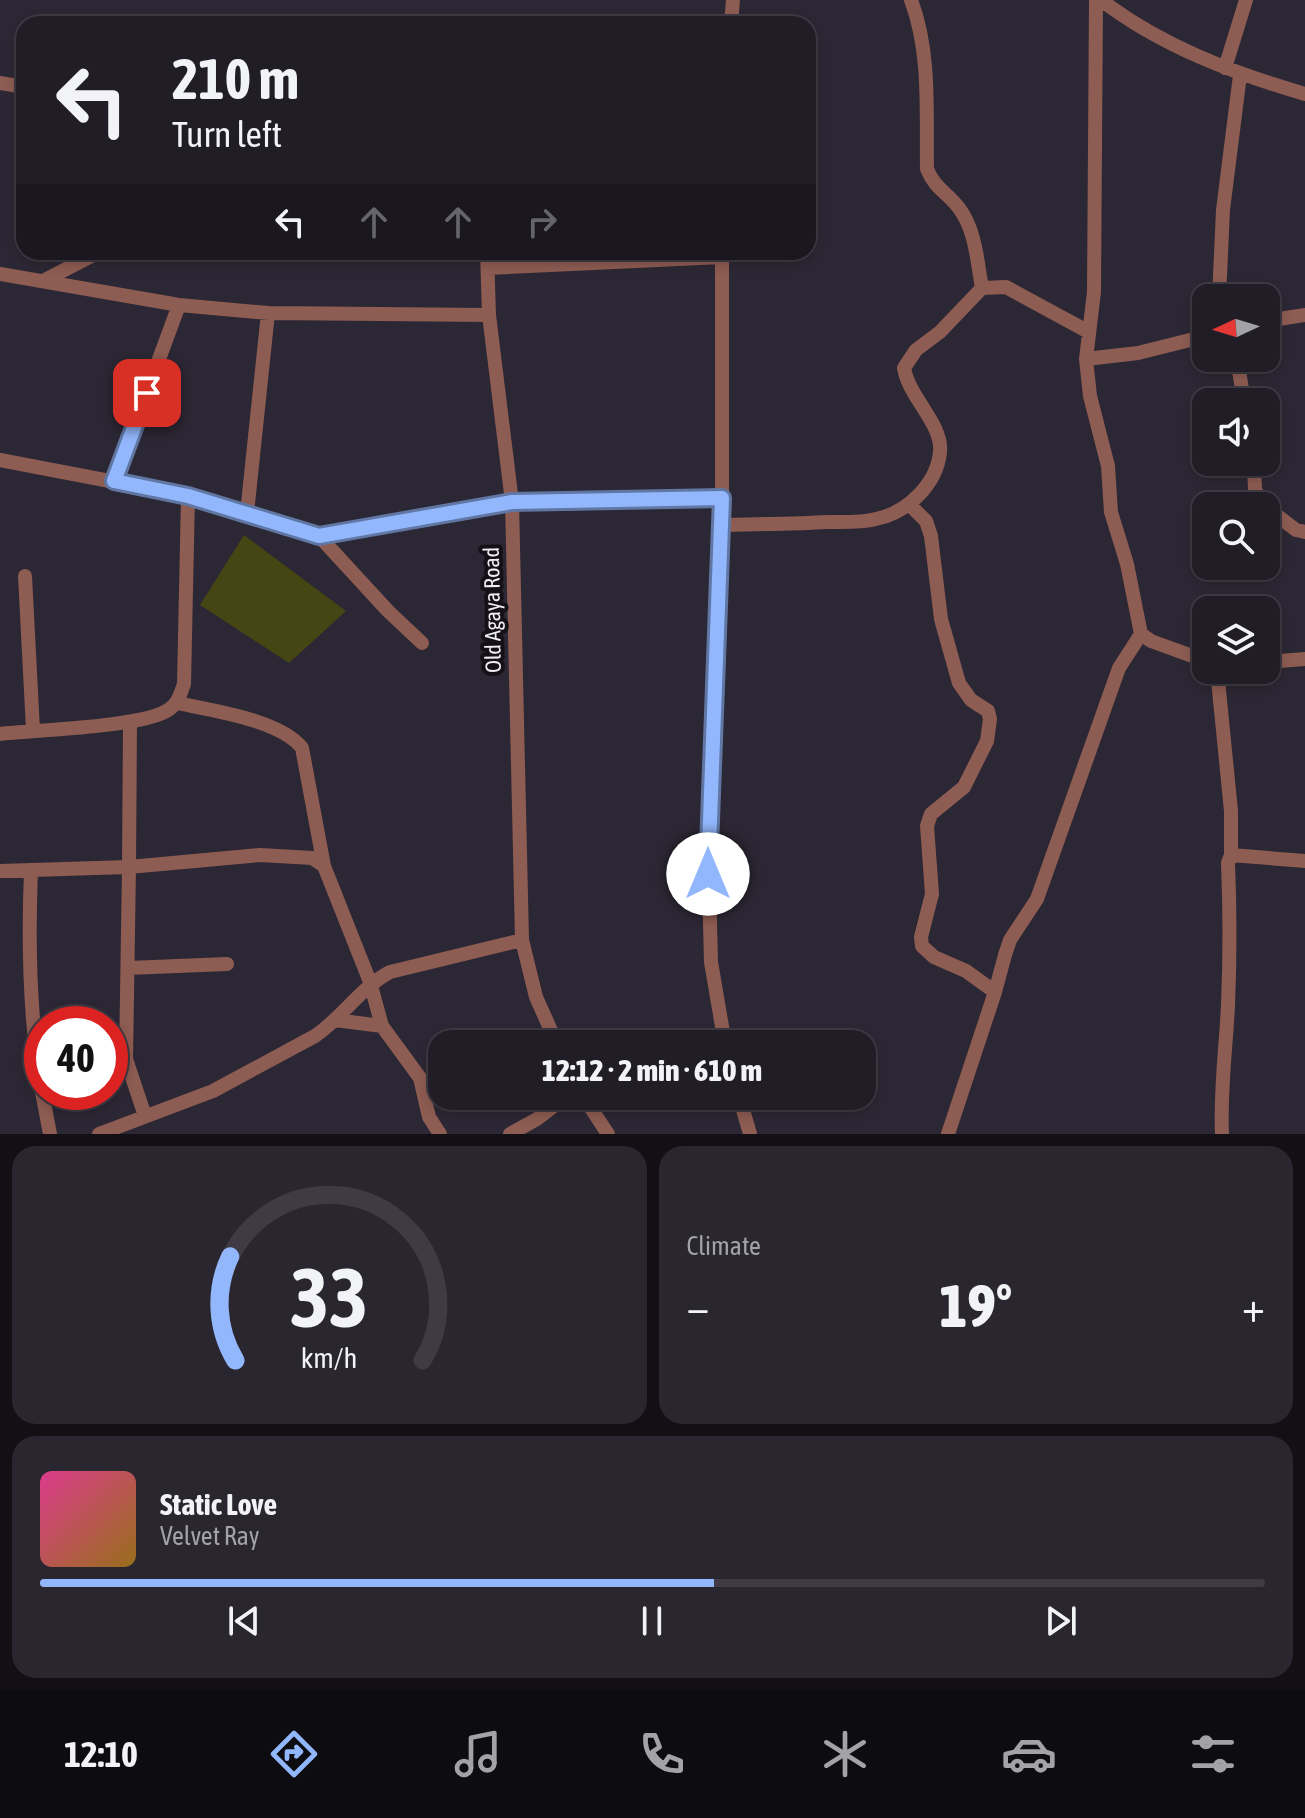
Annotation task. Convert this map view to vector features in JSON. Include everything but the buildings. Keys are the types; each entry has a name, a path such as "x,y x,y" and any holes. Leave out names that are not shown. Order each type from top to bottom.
{"street":[{"path":"911,0 920,24 924,53 927,169 933,184 958,206 972,228 982,288"},
{"path":"1098,0 1131,23 1240,75 1305,94"},
{"path":"1098,0 1094,292 1086,359 1090,396 1108,466 1111,512 1127,564 1141,634 1151,641 1192,656"},
{"path":"1225,68 1246,0"},
{"path":"1220,284 1223,210 1240,75"},
{"path":"43,281 84,260"},
{"name":"Old Agaya Road","path":"488,260 489,315 512,502 522,940 536,997 551,1030"},
{"path":"488,268 632,260"},
{"path":"722,260 722,498 708,845 711,962 723,1030"},
{"path":"0,274 179,305 268,313 489,315"},
{"path":"721,525 877,519 910,505 932,478 941,450 933,424 906,381 904,368 916,350 940,332 982,288 1006,287 1087,331"},
{"path":"114,481 179,305"},
{"path":"247,513 268,313"},
{"path":"1280,319 1305,315"},
{"path":"1086,359 1138,353 1192,340"},
{"path":"0,460 188,496 319,536 512,502 722,498"},
{"path":"0,734 130,722 165,713 177,703 184,684 188,496"},
{"path":"910,505 926,521 931,536 941,619 959,683 971,700 988,711 990,719 987,741 964,787 931,814 927,826 932,894 921,937 922,946 934,957 966,971 995,992"},
{"path":"1280,518 1296,530 1305,532"},
{"path":"319,536 422,643"},
{"path":"25,576 33,730"},
{"path":"948,1134 1010,940 1037,899 1119,668 1141,634"},
{"path":"1280,661 1305,659"},
{"path":"1218,684 1231,811 1231,855 1228,863 1231,933 1221,1076 1222,1134"},
{"path":"177,703 249,718 296,741 302,748 324,866 370,982 382,1026 420,1078 429,1117 440,1134"},
{"path":"130,722 126,1059 145,1116"},
{"path":"0,871 129,867 260,855 312,858 324,866"},
{"path":"1231,855 1305,861"},
{"path":"31,870 28,944 33,1006"},
{"path":"99,1134 213,1091 315,1036 335,1020 370,982 390,972 522,940"},
{"path":"128,968 227,964"},
{"path":"335,1020 382,1026"},
{"path":"45,1110 50,1134"},
{"path":"510,1134 549,1110"},
{"path":"592,1110 608,1134"},
{"path":"743,1110 750,1134"}],"shaded area":[{"path":"244,535 346,611 289,663 200,605"}],"route":[{"path":"147,393 114,481 188,496 319,536 512,502 722,498 708,874"}]}
